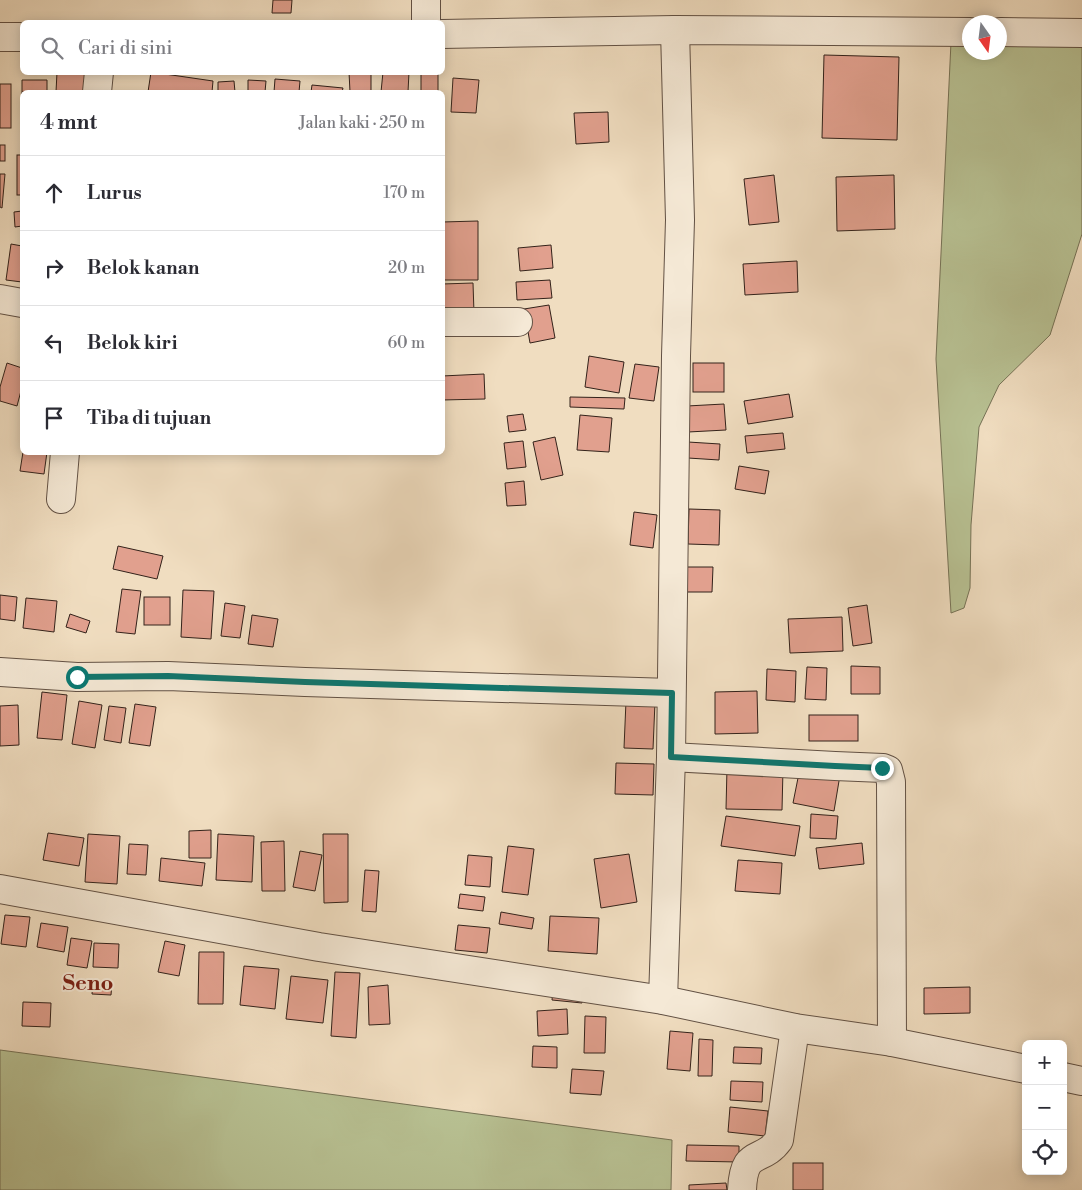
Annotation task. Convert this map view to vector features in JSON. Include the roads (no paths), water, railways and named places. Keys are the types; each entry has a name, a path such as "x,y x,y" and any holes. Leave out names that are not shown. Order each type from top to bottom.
{"street":[{"path":"426,0 426,20"},
{"path":"663,1000 671,757 676,356 680,220 675,30"},
{"path":"445,34 675,30 962,32"},
{"path":"1007,32 1082,33"},
{"path":"0,37 20,37"},
{"path":"97,90 99,75"},
{"path":"0,299 20,303"},
{"path":"445,322 518,322"},
{"path":"61,499 65,455"},
{"path":"0,672 77,677 168,676 672,693"},
{"path":"671,757 882,768 888,770 891,782 892,1042"},
{"path":"0,889 319,947 663,1000 795,1028 892,1042 1022,1068"},
{"path":"742,1190 742,1174 748,1162 772,1149 778,1140 795,1028"},
{"path":"1067,1078 1082,1081"}],"district":[{"name":"Seno","path":"88,983"}]}
